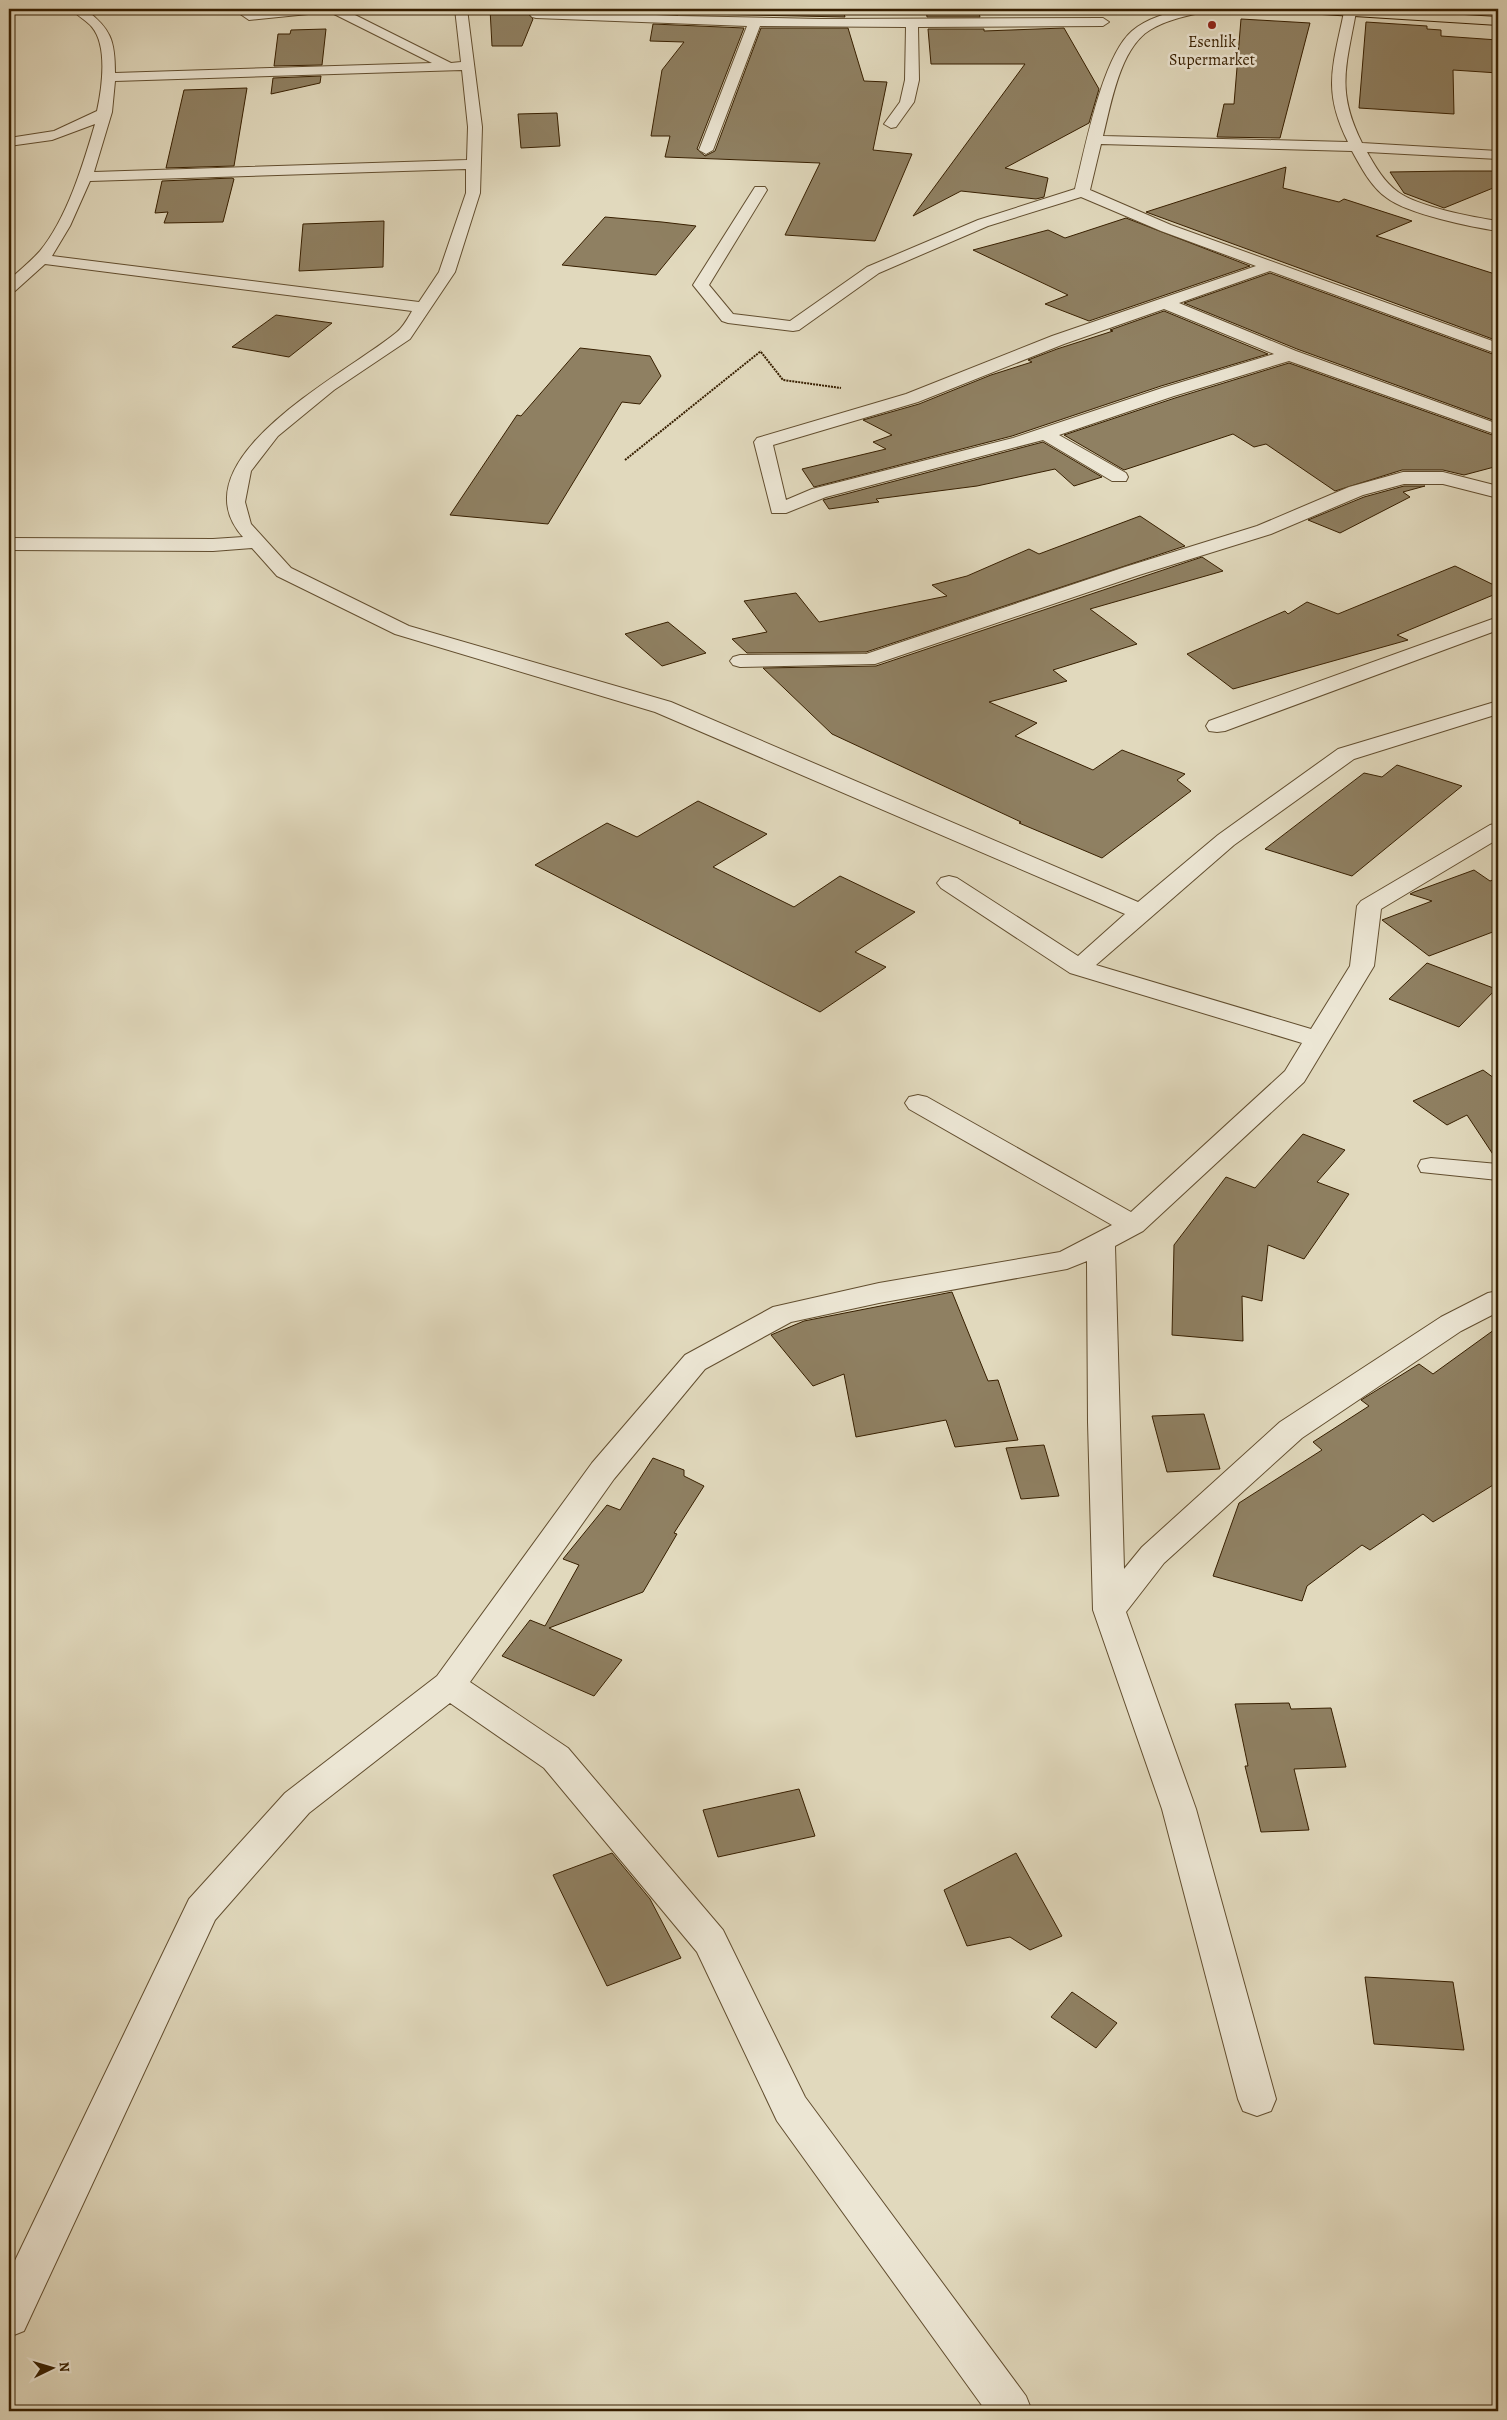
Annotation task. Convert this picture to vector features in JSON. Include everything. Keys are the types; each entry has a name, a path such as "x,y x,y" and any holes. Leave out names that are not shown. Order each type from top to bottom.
{"main road":[{"path":"1306,9 1498,21"},
{"path":"1385,9 1498,16"}],"street":[{"path":"9,288 49,250 65,223 84,177 105,112 110,77 108,50 99,26 90,14 78,9"},
{"path":"239,9 249,16 318,9"},
{"path":"334,9 447,66"},
{"path":"461,9 475,127 473,193 447,272 404,335 328,386 272,432 242,471 236,502 242,526 284,572 402,630 663,707 1141,912"},
{"path":"531,9 536,14 666,21 802,21 912,24 1105,15 1124,32"},
{"path":"655,9 666,21"},
{"path":"794,9 802,21"},
{"path":"1077,9 1105,15 1124,32"},
{"path":"1124,32 1200,9"},
{"path":"1350,12 1338,96 1356,147 1368,168 1392,196 1439,212 1498,226"},
{"path":"706,150 755,21"},
{"path":"890,124 907,102 912,80 912,24"},
{"path":"1082,192 1117,67 1124,32"},
{"path":"110,77 469,66"},
{"path":"9,142 26,141 69,131 88,124 105,112"},
{"path":"1096,140 1356,147 1498,155"},
{"path":"84,177 473,164"},
{"path":"760,190 702,285 728,318 792,326 873,270 983,223 1082,192 1166,228 1498,349"},
{"path":"40,259 422,307"},
{"path":"1271,266 1058,340 912,398 763,442 780,509 819,493 1045,434 1168,392 1290,355"},
{"path":"1164,303 1290,355 1498,430"},
{"path":"1472,339 1489,331"},
{"path":"1045,434 1119,477"},
{"path":"740,662 868,660 1132,570 1264,530 1356,491 1403,478 1443,478 1498,492"},
{"path":"9,544 213,545 257,542"},
{"path":"1217,726 1498,623"},
{"path":"1079,968 1141,912 1226,840 1346,754 1498,707"},
{"path":"9,2317 202,1910 297,1803 449,1685 602,1471 695,1362 783,1314 879,1292 1067,1260 1133,1225 1294,1076 1362,966 1369,906 1498,830"},
{"path":"949,883 1079,968 1316,1039"},
{"path":"918,1103 1133,1225"},
{"path":"1431,1166 1498,1172"},
{"path":"1101,1242 1103,1422 1109,1610 1180,1809 1256,2099"},
{"path":"1109,1610 1153,1554 1291,1430 1451,1324 1498,1300"},
{"path":"449,1685 556,1758 710,1941 791,2110 1011,2411"}],"path":[{"path":"625,460 792,326"},
{"path":"760,351 783,380 847,389"}],"building":[{"path":"490,9 523,9 533,19 522,46 492,46"},
{"path":"656,9 843,9 845,17 655,13"},
{"path":"926,9 978,9 980,17 927,17"},
{"path":"1241,19 1310,23 1280,138 1217,137 1224,104 1234,104"},
{"path":"1366,22 1427,26 1427,29 1441,30 1441,36 1498,40 1498,73 1453,70 1454,114 1359,108"},
{"path":"653,24 744,28 697,149 705,156 715,151 761,28 848,28 864,81 887,82 873,150 912,154 875,241 785,235 820,163 665,157 670,136 651,136 662,70 684,42 650,41"},
{"path":"1064,28 1099,89 1089,123 1005,168 1048,178 1044,197 1036,199 961,191 913,216 1025,64 931,64 928,29 984,29 984,31"},
{"path":"326,29 322,65 274,66 278,34 290,34 291,30"},
{"path":"321,76 320,83 271,94 273,78"},
{"path":"247,88 234,166 166,168 184,90"},
{"path":"557,113 560,146 521,148 518,114"},
{"path":"1286,167 1283,188 1339,202 1344,199 1412,221 1376,236 1498,275 1498,341 1146,212"},
{"path":"1498,171 1498,186 1444,208 1404,193 1390,172"},
{"path":"234,179 223,222 164,223 168,212 155,213 162,181"},
{"path":"605,217 696,226 656,275 562,265"},
{"path":"1126,218 1250,266 1089,321 1045,304 1068,295 973,250 1048,230 1065,238"},
{"path":"384,221 383,267 299,271 303,224"},
{"path":"1270,273 1498,356 1498,422 1297,349 1184,303"},
{"path":"1164,311 1268,354 1161,386 1012,436 814,487 802,469 886,449 873,442 892,435 863,420 919,404 991,375 1032,362 1028,360 1113,331 1110,330"},
{"path":"276,315 332,323 289,357 232,347"},
{"path":"580,348 650,356 661,376 640,404 622,402 548,524 450,515 517,415 521,416"},
{"path":"1289,363 1498,437 1498,466 1464,475 1443,470 1402,470 1335,491 1266,444 1254,447 1233,434 1124,470 1064,435 1175,398"},
{"path":"1043,442 1102,477 1074,486 1055,469 977,486 876,499 879,502 829,509 823,500"},
{"path":"1404,486 1425,486 1403,492 1410,497 1340,533 1308,520 1364,497"},
{"path":"1140,516 1185,546 866,652 747,653 732,639 767,632 744,601 796,593 819,622 947,596 932,585 967,576 1029,549 1039,554"},
{"path":"1202,557 1223,571 1090,609 1137,644 1053,670 1067,681 989,702 1037,723 1015,736 1093,770 1122,750 1185,774 1177,780 1191,791 1102,858 1019,823 1021,822 832,734 763,668 876,666"},
{"path":"1455,566 1498,587 1498,593 1397,635 1408,640 1233,689 1187,654 1285,611 1288,614 1307,602 1338,614"},
{"path":"668,622 706,653 662,666 625,634"},
{"path":"1397,765 1462,786 1352,876 1265,849 1364,773 1382,777"},
{"path":"698,801 767,834 713,867 794,907 840,876 915,912 855,952 886,967 820,1012 535,865 607,823 637,837"},
{"path":"1474,870 1490,881 1498,878 1498,930 1429,956 1382,920 1432,901 1410,894"},
{"path":"1427,963 1496,989 1459,1027 1389,999"},
{"path":"1483,1070 1498,1081 1498,1162 1467,1115 1447,1125 1413,1101"},
{"path":"1303,1134 1345,1150 1317,1182 1349,1194 1304,1259 1268,1245 1262,1301 1242,1296 1243,1341 1172,1335 1174,1245 1226,1177 1255,1188"},
{"path":"952,1292 988,1381 998,1380 1018,1440 955,1447 946,1420 856,1437 844,1374 813,1386 771,1335 804,1321"},
{"path":"1498,1327 1498,1482 1433,1522 1423,1514 1370,1550 1362,1545 1307,1586 1302,1601 1213,1576 1239,1503 1322,1450 1313,1442 1369,1406 1361,1400 1419,1364 1433,1374"},
{"path":"1204,1414 1220,1469 1167,1472 1152,1416"},
{"path":"1044,1445 1059,1496 1021,1499 1006,1448"},
{"path":"653,1458 684,1470 684,1476 704,1486 674,1533 677,1534 643,1592 549,1628 622,1660 594,1696 502,1656 530,1620 545,1626 579,1565 563,1559 607,1505 620,1510"},
{"path":"1289,1703 1291,1709 1331,1708 1346,1767 1294,1769 1309,1830 1261,1832 1245,1766 1248,1766 1235,1704"},
{"path":"799,1789 815,1836 718,1857 703,1810"},
{"path":"612,1853 650,1899 681,1958 607,1986 553,1875"},
{"path":"1016,1853 1062,1936 1030,1950 1010,1937 967,1946 944,1890"},
{"path":"1365,1977 1453,1982 1464,2050 1374,2044"},
{"path":"1072,1992 1117,2023 1096,2048 1051,2017"}],"place":[{"name":"Esenlik Supermarket","path":"1212,25"}]}
